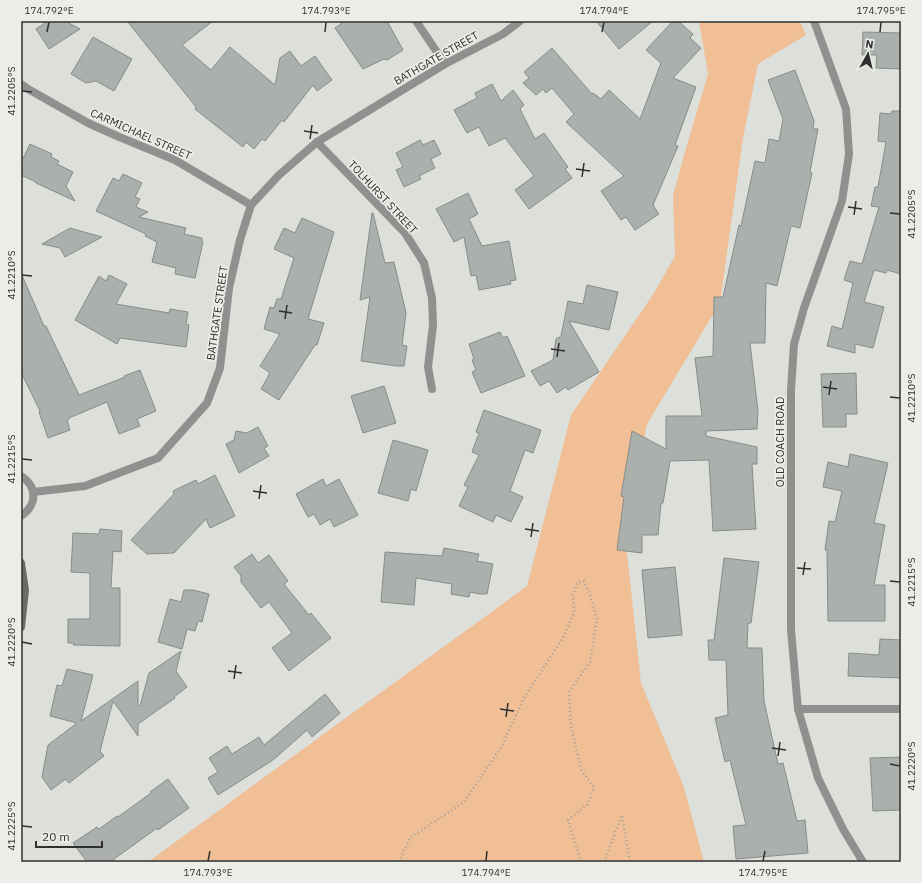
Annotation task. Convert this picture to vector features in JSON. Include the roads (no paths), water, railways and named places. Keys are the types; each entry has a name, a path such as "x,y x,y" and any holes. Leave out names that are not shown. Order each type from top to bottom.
{"street":[{"path":"416,21 445,64"},
{"name":"BATHGATE STREET","path":"34,492 85,486 158,458 206,402 220,368 229,288 240,240 252,205 279,175 317,142 445,64 503,34 520,21"},
{"name":"OLD COACH ROAD","path":"814,21 846,109 849,154 842,201 804,308 794,344 791,390 791,630 798,709 818,778 843,829 863,862"},
{"name":"CARMICHAEL STREET","path":"21,84 88,123 175,160 252,205"},
{"name":"TOLHURST STREET","path":"317,142 405,233 424,262 432,298 433,325 428,367 432,389"},
{"path":"21,476 27,480 34,492 34,500 31,506 27,512 21,516"},
{"path":"21,563 25,590 21,627"},
{"path":"798,709 901,709"}]}
